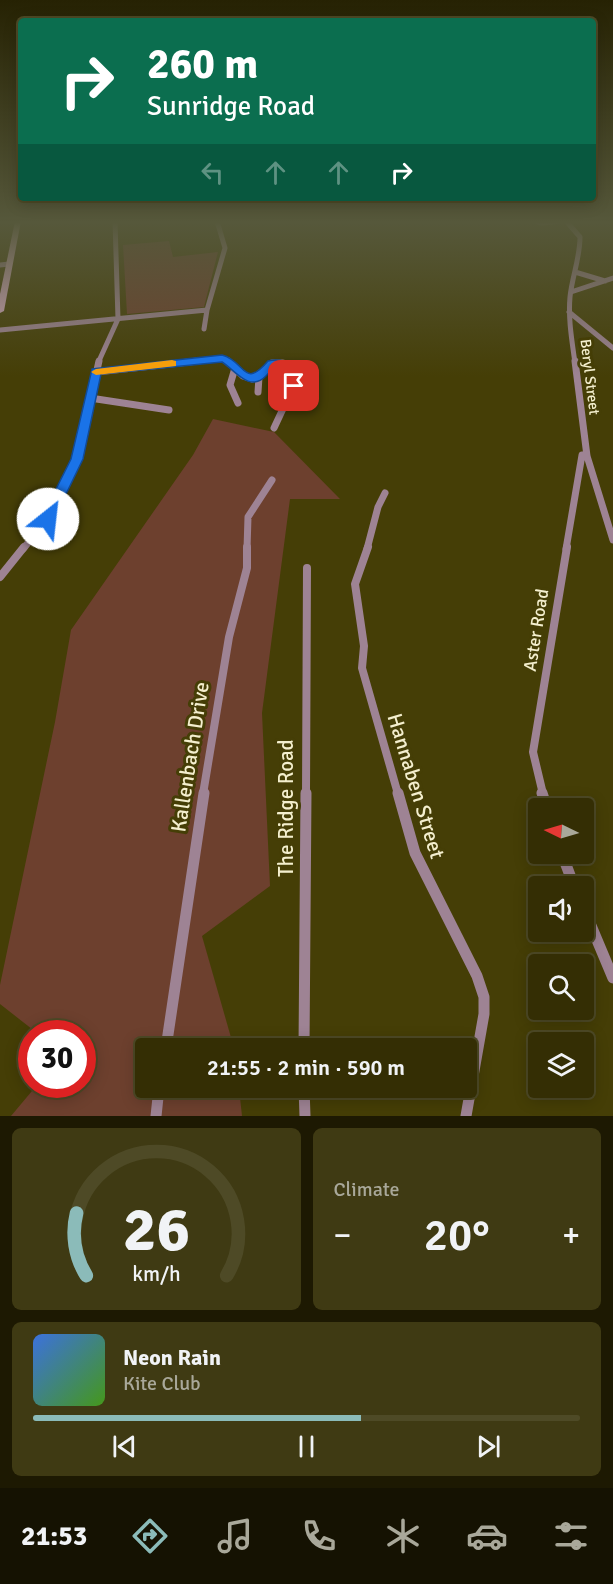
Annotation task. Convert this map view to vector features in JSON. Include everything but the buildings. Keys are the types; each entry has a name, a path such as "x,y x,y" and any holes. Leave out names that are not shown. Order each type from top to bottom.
{"main road":[{"path":"0,311 7,273"}],"street":[{"path":"0,577 48,519 77,459 96,372 118,319 117,273"},
{"path":"204,329 218,273"},
{"name":"Beryl Street","path":"575,273 569,312 585,456 613,540"},
{"path":"579,273 605,281"},
{"path":"571,292 613,278"},
{"path":"0,330 207,310"},
{"path":"569,312 613,348"},
{"path":"96,372 222,358 244,377 259,377"},
{"path":"258,392 259,377 269,365 277,362 288,366 296,383 274,428"},
{"path":"235,368 230,386 238,403"},
{"path":"90,398 169,410"},
{"name":"Aster Road","path":"544,798 533,752 585,456"},
{"name":"Kallenbach Drive","path":"167,1038 227,645 247,568 248,518 272,480"},
{"name":"Hannaben Street","path":"385,493 378,507 366,554 355,584 364,646 362,668 415,853 477,976 484,997 484,1014 466,1116"},
{"name":"The Ridge Road","path":"304,1038 307,568"},
{"path":"594,933 613,978"},
{"path":"156,1116 158,1098"},
{"path":"304,1098 305,1116"}],"shaded area":[{"path":"125,273 213,273 204,307 127,314"},
{"path":"213,419 274,432 340,499 290,499 262,713 270,886 202,936 231,1038 135,1038 135,1098 240,1098 242,1116 11,1116 26,1098 96,1098 96,1020 20,1020 0,1004 0,985 55,722 71,630 193,455"}],"slow traffic":[{"path":"96,372 172,363"}],"route":[{"path":"48,519 62,494 80,450 96,372 222,358 244,377 250,378 261,376 272,363 283,363 288,366 295,379 294,386"}]}
